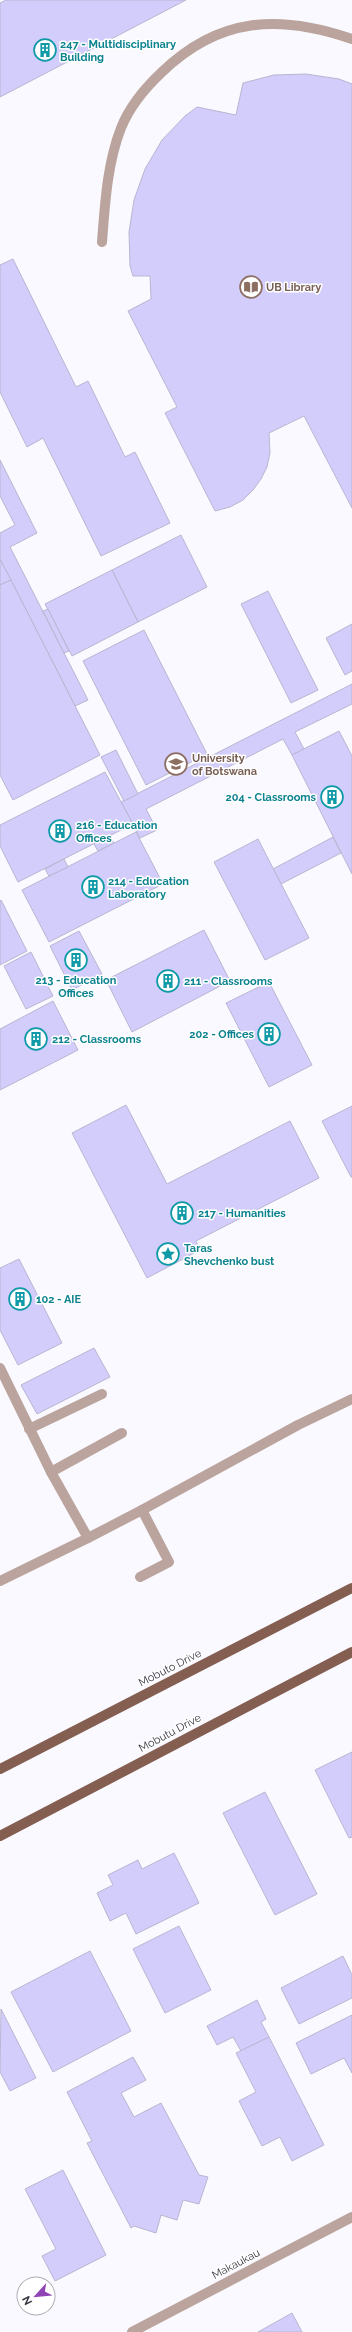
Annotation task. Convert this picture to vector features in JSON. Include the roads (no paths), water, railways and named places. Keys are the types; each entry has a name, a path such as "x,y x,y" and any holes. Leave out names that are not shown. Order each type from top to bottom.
{"main road":[{"name":"Mobuto Drive","path":"0,1769 352,1588"},
{"name":"Mobutu Drive","path":"0,1836 352,1652"}],"street":[{"path":"102,242 111,164 121,128 136,102 154,79 177,57 218,33 245,25 287,24 328,31 352,39"},
{"path":"0,1368 51,1472 88,1538"},
{"path":"29,1429 102,1394"},
{"path":"0,1582 142,1510 298,1425 352,1399"},
{"path":"51,1472 122,1433"},
{"path":"140,1577 169,1562 142,1510"},
{"name":"Makaukau","path":"132,2332 352,2217"}],"place":[{"name":"247 - Multidisciplinary Building","path":"45,50"},
{"name":"UB Library","path":"251,287"},
{"name":"University of Botswana","path":"176,764"},
{"name":"204 - Classrooms","path":"332,797"},
{"name":"216 - Education Offices","path":"60,831"},
{"name":"214 - Education Laboratory","path":"93,887"},
{"name":"213 - Education Offices","path":"76,960"},
{"name":"211 - Classrooms","path":"168,981"},
{"name":"202 - Offices","path":"269,1034"},
{"name":"212 - Classrooms","path":"36,1039"},
{"name":"217 - Humanities","path":"182,1213"},
{"name":"Taras Shevchenko bust","path":"168,1254"},
{"name":"102 - AIE","path":"20,1299"}]}
